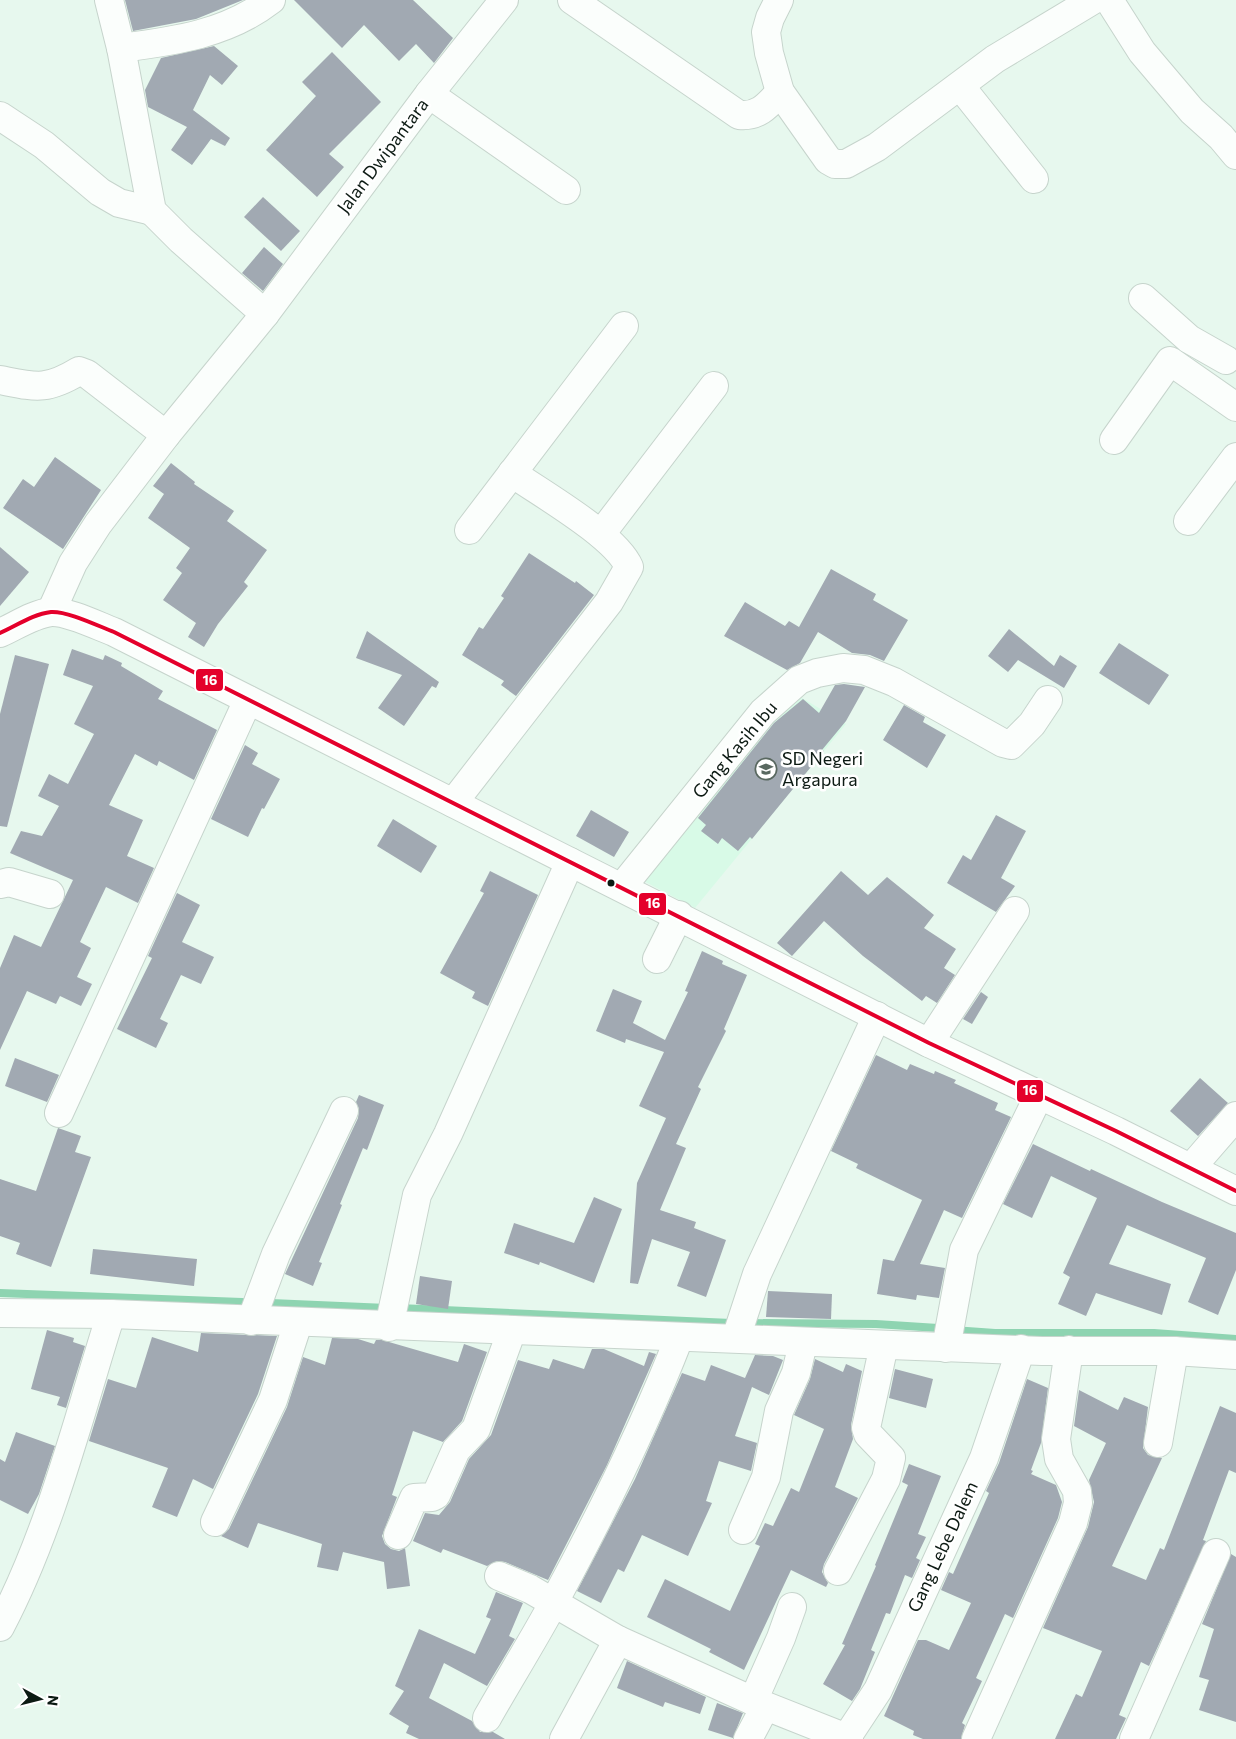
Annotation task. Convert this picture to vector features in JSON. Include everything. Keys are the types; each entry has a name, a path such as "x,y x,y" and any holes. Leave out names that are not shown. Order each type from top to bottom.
{"street":[{"path":"109,0 121,48 152,211"},
{"path":"121,48 198,36 234,23 272,0"},
{"name":"Jalan Dwipantara","path":"51,612 80,550 166,435 265,314 429,94 504,0"},
{"path":"572,0 739,115 751,116 763,110 780,92"},
{"path":"779,0 770,18 766,32 769,53 780,92 828,160 834,164 846,164 876,147 961,87 995,59 1093,0"},
{"path":"1109,0 1142,52 1192,111 1221,137 1236,155"},
{"path":"961,87 1034,179"},
{"path":"429,94 566,190"},
{"path":"0,116 44,145 100,192 119,203 152,211 181,240 265,314"},
{"path":"1143,298 1189,339 1231,352 1210,389"},
{"path":"469,530 624,326"},
{"path":"1114,440 1170,361 1189,339"},
{"path":"1170,361 1236,407"},
{"path":"0,380 35,387 49,386 79,371 87,374 166,435"},
{"path":"601,534 714,386"},
{"path":"1188,521 1236,457"},
{"path":"453,803 609,602 629,567 626,558 613,542 512,473"},
{"path":"0,633 36,616 51,612 67,615 114,632 679,915 929,1043 1236,1191"},
{"name":"Gang Kasih Ibu","path":"622,887 763,712 799,680 817,673 843,668 864,670 894,682 1003,743 1011,745 1032,724 1048,700"},
{"path":"59,1112 248,700"},
{"path":"389,1327 417,1195 448,1134 570,862"},
{"path":"0,884 9,882 50,894"},
{"path":"929,1043 1015,910"},
{"path":"657,959 679,915"},
{"path":"736,1338 757,1274 877,1016"},
{"path":"946,1348 964,1250 1038,1095"},
{"path":"251,1321 276,1254 344,1111"},
{"path":"1191,1168 1236,1116"},
{"path":"0,1627 17,1594 46,1519 111,1314"},
{"path":"1,1316 111,1314 389,1327 512,1330 679,1338 736,1338 803,1343 946,1348 1174,1351 1236,1355"},
{"path":"215,1522 273,1400 298,1323"},
{"path":"398,1535 414,1498 436,1495 456,1450 476,1429 512,1330"},
{"path":"487,1718 553,1603 654,1401 679,1338"},
{"path":"744,1530 766,1477 779,1412 796,1373 803,1343"},
{"path":"838,1571 886,1479 891,1464 891,1458 868,1434 866,1428 884,1345"},
{"name":"Gang Lebe Dalem","path":"848,1738 878,1690 984,1458 1021,1349"},
{"path":"976,1739 1074,1523 1078,1503 1077,1491 1059,1459 1056,1444 1069,1350"},
{"path":"1158,1443 1174,1351"},
{"path":"1134,1739 1216,1553"},
{"path":"500,1576 530,1589 618,1640 759,1704 848,1738"},
{"path":"748,1739 792,1607"},
{"path":"564,1739 618,1640"}],"shaded area":[{"name":"SD Negeri Argapura","path":"802,698 846,724 695,908 636,877 774,710"}],"building":[{"path":"125,0 243,0 196,19 133,31"},
{"path":"294,0 413,0 453,38 434,63 416,44 399,61 364,25 342,48"},
{"path":"214,46 238,66 222,85 210,75 193,110 230,138 225,146 211,139 192,165 171,150 187,127 148,107 145,90 161,58"},
{"path":"332,52 381,102 329,154 344,167 317,197 266,150 316,96 302,82"},
{"path":"263,197 300,231 281,251 244,217"},
{"path":"264,247 283,264 263,291 242,273"},
{"path":"55,457 101,490 63,549 3,508 23,479 34,487"},
{"path":"171,463 195,482 194,484 234,511 227,521 267,550 244,582 248,586 218,624 204,647 188,637 196,623 163,600 182,573 176,568 190,548 148,518 164,494 153,486"},
{"path":"0,547 29,572 0,606"},
{"path":"529,553 575,583 576,581 594,595 516,696 501,685 504,681 462,655 479,627 483,629 504,598 501,596"},
{"path":"831,569 876,594 873,600 908,620 884,661 870,655 852,653 818,632 800,663 787,670 724,636 745,602 785,626 789,621 799,627"},
{"path":"1009,629 1054,666 1060,655 1077,666 1064,688 1018,660 1008,672 988,656"},
{"path":"367,631 439,682 436,688 432,686 404,726 378,708 402,675 356,658"},
{"path":"1119,643 1169,675 1149,705 1099,673"},
{"path":"72,649 103,660 105,655 122,663 121,666 163,691 158,699 217,730 194,780 159,761 157,766 135,754 109,805 143,820 127,856 154,868 138,903 106,887 80,942 91,948 77,977 92,984 81,1006 60,996 56,1004 27,991 0,1050 0,968 14,935 41,947 73,880 10,853 21,831 42,836 59,806 38,796 49,774 68,784 94,734 74,724 93,686 63,675"},
{"path":"15,655 49,664 7,827 0,826 0,714"},
{"path":"844,684 865,687 846,721 822,750 824,751 752,839 750,837 738,851 722,838 718,844 701,831 706,825 698,818 774,723 803,699 819,713 835,685"},
{"path":"904,705 925,717 923,722 946,735 927,768 883,740"},
{"path":"245,745 258,753 252,764 280,779 264,809 262,808 248,837 211,819"},
{"path":"591,810 629,832 614,857 576,836"},
{"path":"996,815 1026,831 1001,878 1015,886 996,912 947,883 963,855 971,860"},
{"path":"393,819 437,846 421,873 377,846"},
{"path":"490,871 538,895 488,1006 472,998 475,992 440,973 484,893 480,891"},
{"path":"841,871 868,895 887,877 934,915 924,928 956,949 944,968 955,975 937,1003 926,996 922,1001 863,956 824,921 792,956 777,943"},
{"path":"177,893 200,905 182,942 214,957 201,984 181,975 160,1019 168,1023 156,1048 117,1029 152,958 148,956"},
{"path":"702,951 723,961 722,964 747,975 724,1029 726,1031 698,1087 701,1089 676,1144 686,1148 660,1210 696,1222 694,1228 726,1240 706,1297 677,1286 690,1252 652,1239 638,1284 630,1283 637,1183 666,1118 639,1106 664,1052 626,1039 625,1043 596,1031 613,989 642,1001 633,1023 665,1040 688,992 685,991"},
{"path":"981,992 988,997 972,1024 963,1019"},
{"path":"876,1055 907,1070 910,1064 934,1074 935,1071 956,1080 954,1083 998,1103 995,1110 1011,1117 962,1218 944,1210 920,1264 945,1268 939,1298 917,1295 916,1300 877,1294 883,1259 894,1261 922,1200 856,1168 858,1164 831,1151"},
{"path":"15,1058 59,1075 47,1102 5,1086"},
{"path":"1200,1078 1228,1103 1198,1136 1170,1111"},
{"path":"359,1095 384,1105 367,1150 363,1148 340,1204 342,1205 319,1262 322,1263 313,1286 285,1274 358,1118 359,1109 356,1102"},
{"path":"58,1128 81,1136 75,1152 91,1157 51,1267 16,1254 20,1243 0,1236 0,1179 36,1191"},
{"path":"1033,1144 1090,1171 1091,1169 1162,1202 1236,1233 1236,1270 1218,1315 1188,1302 1206,1258 1127,1225 1109,1264 1171,1284 1162,1315 1096,1293 1086,1316 1058,1304 1070,1277 1063,1273 1097,1198 1051,1176 1032,1218 1003,1204"},
{"path":"594,1197 622,1209 594,1283 540,1262 539,1265 504,1253 514,1223 574,1243"},
{"path":"93,1249 197,1259 194,1286 90,1274"},
{"path":"420,1276 452,1281 448,1309 416,1304"},
{"path":"768,1291 832,1294 831,1319 766,1317"},
{"path":"47,1330 74,1338 73,1342 85,1346 66,1408 57,1405 60,1397 31,1389"},
{"path":"201,1333 277,1336 258,1394 213,1489 193,1479 177,1517 152,1507 168,1468 89,1441 108,1379 136,1388 152,1337 198,1352"},
{"path":"332,1338 358,1339 374,1344 376,1340 382,1340 458,1362 464,1344 487,1352 462,1421 443,1442 413,1431 392,1495 397,1497 382,1536 385,1544 391,1549 399,1551 405,1548 410,1586 387,1589 384,1562 343,1552 338,1571 317,1567 322,1544 258,1523 248,1548 221,1536 229,1529 287,1407 303,1357 325,1365"},
{"path":"592,1349 604,1349 644,1366 649,1352 656,1354 607,1465 548,1580 505,1562 497,1561 487,1566 443,1549 441,1553 413,1541 425,1513 439,1515 450,1502 469,1459 491,1435 518,1360 549,1369 553,1359 584,1369"},
{"path":"755,1355 773,1356 783,1360 769,1395 752,1387 735,1436 757,1443 751,1471 719,1461 706,1501 712,1503 688,1556 642,1535 624,1572 618,1569 601,1603 577,1591 635,1479 682,1373 705,1381 711,1365 745,1378"},
{"path":"815,1359 843,1372 846,1364 862,1371 851,1425 853,1439 835,1487 858,1498 824,1564 822,1572 828,1583 826,1587 791,1570 744,1670 709,1652 711,1649 647,1617 665,1579 730,1611 760,1546 755,1544 765,1523 773,1526 791,1488 799,1492 824,1429 794,1415 810,1379"},
{"path":"895,1369 933,1379 926,1408 889,1398"},
{"path":"1027,1379 1048,1388 1041,1443 1031,1474 1056,1485 1062,1502 1058,1518 1013,1618 1005,1614 976,1678 982,1681 962,1723 965,1725 961,1739 923,1739 913,1735 914,1731 884,1716 918,1640 926,1640 949,1650 971,1603 941,1590 949,1572 953,1574 989,1493 986,1491 999,1463"},
{"path":"1079,1390 1118,1410 1124,1397 1148,1407 1143,1448 1148,1455 1162,1458 1112,1566 1146,1580 1160,1548 1164,1550 1220,1406 1236,1413 1236,1473 1229,1470 1203,1540 1206,1541 1149,1666 1141,1662 1119,1715 1126,1718 1116,1739 1055,1739 1076,1694 1082,1697 1102,1651 1043,1628 1088,1527 1094,1502 1089,1480 1106,1443 1074,1426"},
{"path":"16,1432 55,1446 39,1494 28,1514 0,1500 0,1459 5,1462"},
{"path":"909,1464 941,1476 918,1534 926,1537 916,1558 920,1560 912,1578 905,1575 890,1614 886,1613 871,1650 875,1652 860,1689 852,1701 823,1684 845,1645 842,1644 908,1485 902,1482"},
{"path":"1231,1554 1236,1557 1236,1722 1199,1710 1209,1680 1199,1677 1214,1629 1202,1624"},
{"path":"496,1592 523,1603 509,1636 515,1639 487,1686 444,1663 429,1698 472,1721 480,1732 493,1732 505,1739 419,1739 406,1733 409,1726 389,1714 404,1691 395,1686 419,1629 475,1654 491,1619 486,1617"},
{"path":"627,1661 706,1697 700,1714 665,1702 663,1707 617,1688"},
{"path":"717,1703 743,1713 733,1738 708,1730"}],"waterway":[{"path":"0,1293 242,1302"},
{"path":"271,1303 387,1308"},
{"path":"399,1308 731,1323"},
{"path":"746,1323 876,1324 938,1328"},
{"path":"953,1330 995,1333 1154,1333 1236,1339"}],"transit line":[{"name":"16","path":"0,633 31,618 51,612 74,616 114,632 929,1043 1116,1131 1236,1191"}],"place":[{"name":"SD Negeri Argapura","path":"766,769"}]}
